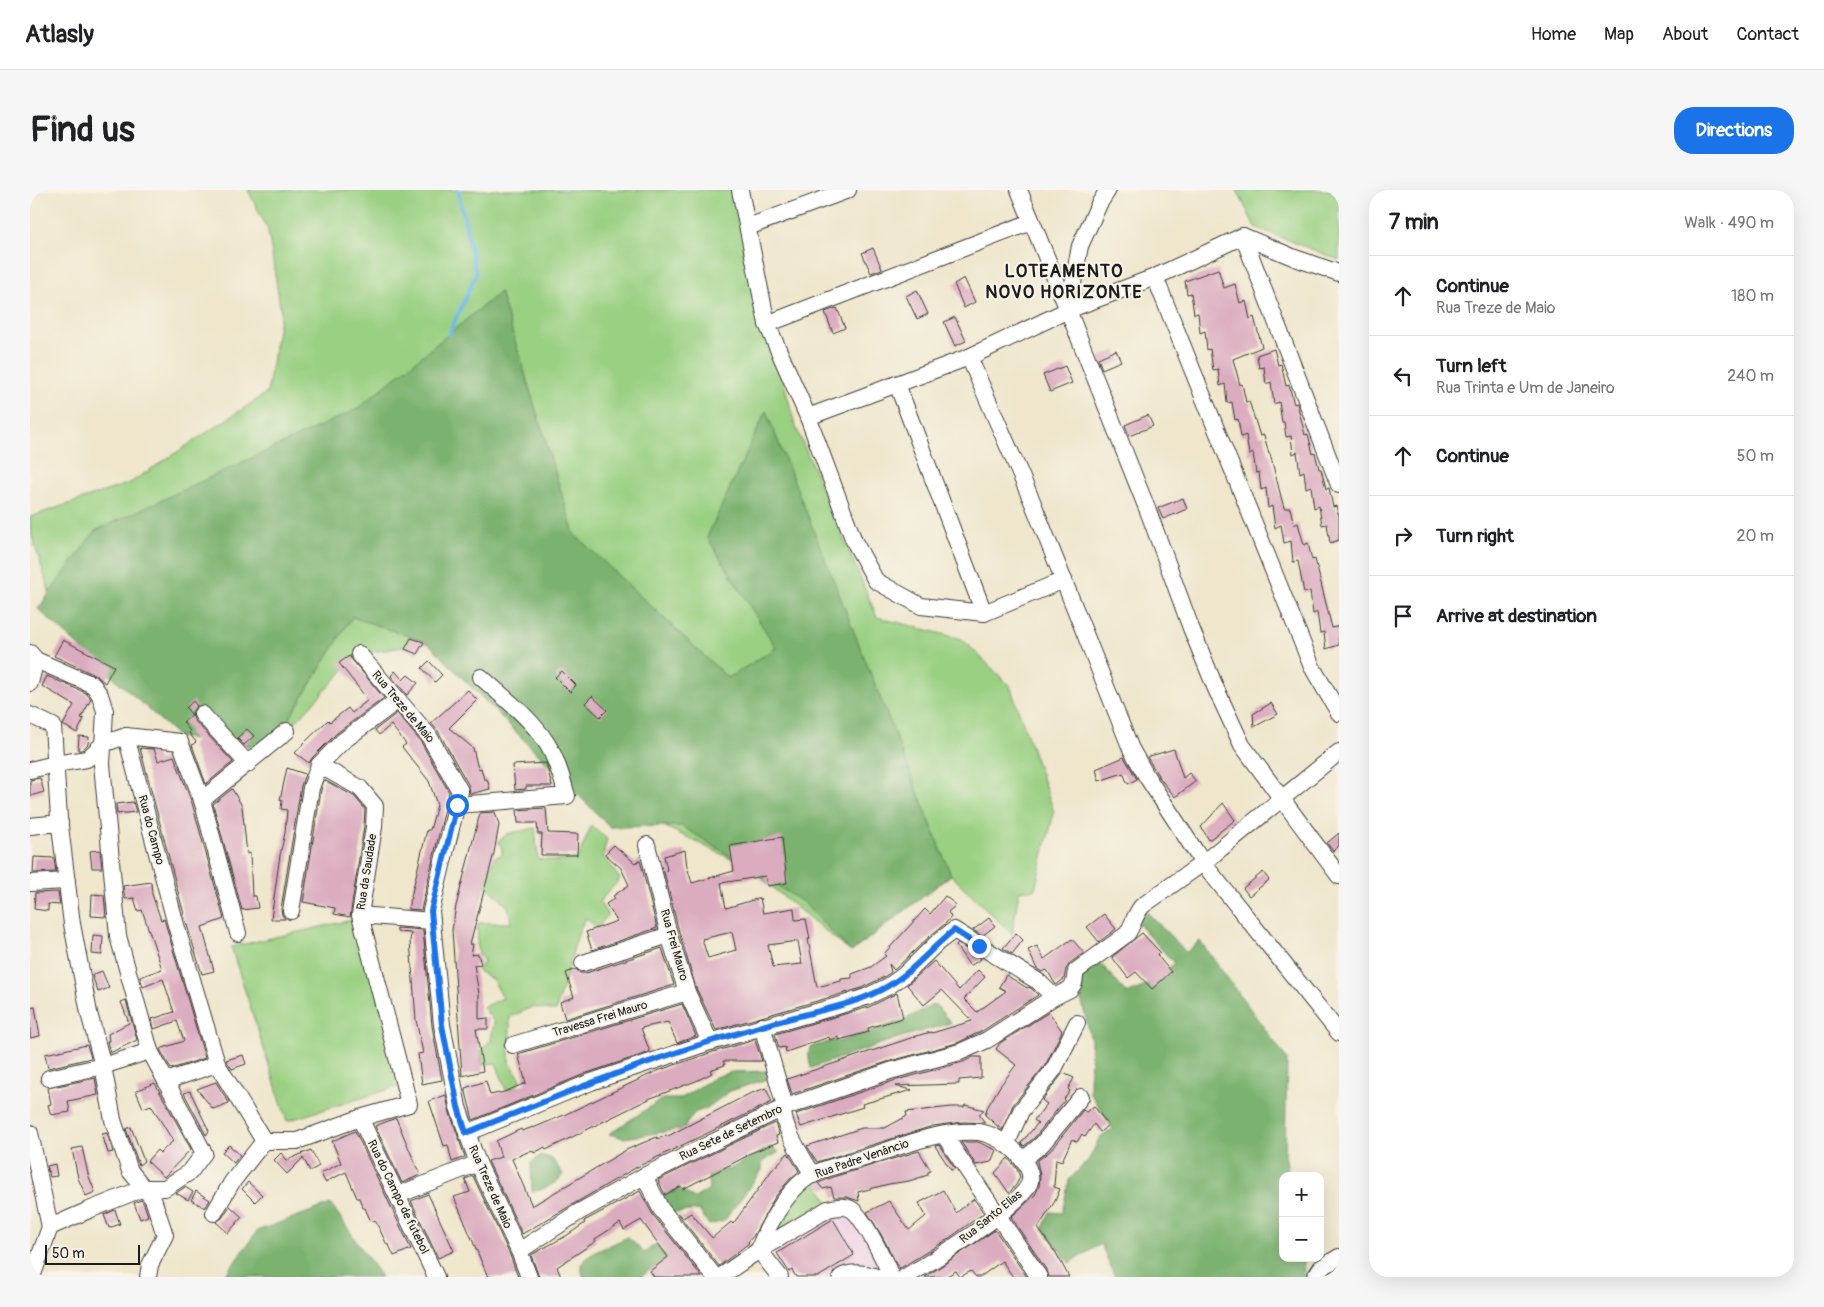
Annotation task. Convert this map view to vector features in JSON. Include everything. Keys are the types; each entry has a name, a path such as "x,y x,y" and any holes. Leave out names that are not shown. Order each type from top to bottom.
{"street":[{"path":"740,190 767,324 808,417 854,541 876,581 921,606 984,613 1064,580"},
{"path":"748,227 848,190"},
{"path":"1019,190 1146,507 1191,628 1242,745 1339,876"},
{"path":"1068,310 1080,246 1099,204 1108,190"},
{"path":"767,324 1031,222"},
{"path":"808,417 969,357 1068,310 1155,277 1243,236 1294,258 1339,273"},
{"path":"1243,236 1339,485"},
{"path":"1155,277 1312,667 1339,713"},
{"path":"969,357 1064,580 1132,749 1147,777 1203,863 1339,1033"},
{"path":"897,384 984,613"},
{"name":"Rua Treze de Maio","path":"359,654 429,736 460,791 431,911 442,1025 458,1107 466,1133 519,1250 529,1277"},
{"path":"30,683 33,656 93,685 100,695 105,711 102,764 118,936 150,1050 204,1153 190,1172 165,1188 144,1188 50,1227"},
{"path":"457,805 567,796 563,780 547,743 533,725 481,677"},
{"path":"291,911 311,788 319,765 343,741 398,700"},
{"path":"202,714 248,764"},
{"path":"30,715 53,726 60,823 72,924 89,1013 103,1066 113,1120 130,1171 153,1198 165,1236 150,1265 148,1277"},
{"path":"202,800 287,731"},
{"path":"30,770 87,760 104,744 126,736 180,742 202,800 238,932"},
{"name":"Rua do Campo","path":"126,736 176,925 217,1064 264,1141"},
{"name":"Rua Sete de Setembro","path":"519,1250 579,1212 644,1176 782,1108 890,1071 960,1052 987,1040 1054,997 1070,989 1074,983 1076,971 1127,934 1142,906 1203,863 1339,752"},
{"name":"Rua da Saudade","path":"319,765 360,788 375,806 374,827 360,915 409,1104 360,1118"},
{"path":"30,826 60,823"},
{"name":"Rua Frei Mauro","path":"647,845 669,935 687,992 710,1042"},
{"path":"30,883 67,881"},
{"path":"360,915 432,922"},
{"path":"466,1133 591,1082 710,1042 841,1005 889,986 954,930 1039,982 1054,997"},
{"path":"582,963 669,935"},
{"name":"Travessa Frei Mauro","path":"513,1045 687,992"},
{"path":"1006,1145 1021,1111 1054,1069 1077,1023"},
{"path":"762,1026 784,1102 782,1108 786,1123 813,1175"},
{"path":"49,1078 103,1066 150,1050"},
{"path":"166,1081 217,1064"},
{"path":"1040,1277 944,1135 981,1132 1006,1145 1023,1160 1042,1144 1081,1097"},
{"path":"214,1213 232,1182 264,1141 297,1141 360,1118"},
{"name":"Rua do Campo de futebol","path":"360,1118 436,1277"},
{"path":"30,1132 50,1227 32,1277"},
{"name":"Rua Padre Venâncio","path":"759,1250 767,1230 794,1189 813,1175 922,1139 944,1135"},
{"name":"Rua Santo Elias","path":"905,1277 933,1262 998,1215 1023,1193 1030,1181 1029,1169 1023,1160"},
{"path":"398,1195 478,1163"},
{"path":"644,1176 661,1209 715,1277"},
{"path":"720,1277 759,1250 828,1209 840,1206 850,1208 858,1215 886,1264 891,1277"},
{"path":"759,1250 780,1277"},
{"path":"1315,1277 1321,1268 1339,1257"},
{"path":"841,1277 859,1273 877,1277"}],"shaded area":[{"path":"849,1210 879,1267 876,1269 836,1273 831,1277 787,1277 772,1249 830,1212"}],"green space":[{"path":"248,190 733,190 795,425 877,617 962,639 1010,686 1054,812 1035,889 1019,891 1012,934 951,875 851,952 746,866 614,802 478,635 359,654 287,731 52,600 30,530 30,517 130,483 267,393 281,312 268,230"},
{"path":"1237,190 1339,190 1339,260 1255,227"},
{"path":"500,292 574,534 728,678 776,648 707,537 766,411 951,875 851,952 803,902 682,826 610,827 427,642 352,617 271,748 179,737 38,609 95,531 357,409"},
{"path":"591,826 607,839 603,855 620,879 599,902 608,915 597,928 586,918 580,930 556,1011 532,1007 510,1017 509,1062 521,1079 515,1088 506,1090 496,1063 482,1065 481,1051 491,1040 494,1022 483,1007 503,998 493,980 477,970 484,962 477,949 478,923 511,923 508,907 483,882 495,857 502,855 502,848 498,842 507,834 535,828 538,859 558,861 578,858"},
{"path":"1146,911 1186,952 1200,941 1287,1059 1285,1154 1288,1172 1279,1172 1279,1262 1303,1262 1305,1277 1115,1277 1101,1244 1069,1263 1043,1228 1050,1212 1062,1213 1069,1180 1089,1159 1100,1137 1113,1129 1090,1093 1091,1040 1075,973 1096,958 1127,994 1154,982 1174,963 1135,920"},
{"path":"356,919 403,1085 287,1121 231,947"},
{"path":"935,1004 951,1023 898,1038 811,1068 808,1054 811,1047 836,1040 838,1042 904,1020"},
{"path":"768,1071 767,1079 730,1091 707,1108 694,1113 683,1129 624,1138 609,1134 662,1099 680,1099 715,1077 732,1072"},
{"path":"770,1147 779,1152 762,1162 762,1170 724,1221 709,1225 699,1210 664,1214 654,1197 680,1190 695,1198 709,1189 708,1174 730,1169"},
{"path":"541,1155 552,1159 563,1174 553,1184 532,1192 531,1163"},
{"path":"815,1181 829,1203 787,1229 766,1235 797,1193"},
{"path":"331,1204 381,1277 224,1277 257,1231"},
{"path":"628,1237 644,1253 656,1244 667,1258 640,1277 583,1277 581,1264 593,1253"}],"building":[{"path":"873,248 882,269 871,273 862,253"},
{"path":"1218,269 1224,288 1235,284 1240,303 1246,301 1250,319 1254,317 1262,347 1233,359 1246,402 1249,401 1260,436 1264,435 1284,508 1290,508 1294,525 1298,523 1304,545 1308,543 1312,560 1315,559 1332,628 1339,626 1339,645 1326,649 1324,632 1320,633 1317,612 1313,614 1310,591 1304,593 1298,561 1293,562 1291,541 1284,543 1281,525 1275,528 1272,506 1268,508 1266,488 1261,490 1259,472 1256,473 1253,453 1249,455 1246,435 1241,437 1238,419 1235,420 1232,402 1227,403 1225,384 1220,386 1218,369 1213,370 1210,349 1207,350 1205,331 1200,333 1198,313 1194,314 1191,293 1187,294 1185,281"},
{"path":"964,278 975,302 964,308 954,284"},
{"path":"917,290 928,314 917,319 906,296"},
{"path":"837,308 845,328 833,333 825,312"},
{"path":"955,317 966,341 955,346 944,322"},
{"path":"1274,349 1278,365 1281,364 1286,386 1289,385 1294,404 1297,403 1305,435 1308,434 1326,489 1329,488 1333,507 1336,506 1339,516 1339,540 1330,543 1327,524 1322,525 1319,506 1314,508 1311,486 1306,488 1304,471 1300,473 1297,452 1293,454 1291,436 1286,437 1279,402 1274,404 1271,382 1266,384 1264,367 1259,368 1257,355"},
{"path":"1116,350 1121,361 1102,369 1098,358"},
{"path":"1065,366 1072,383 1050,392 1043,375"},
{"path":"1148,415 1153,426 1129,436 1125,425"},
{"path":"1183,498 1187,509 1163,519 1158,508"},
{"path":"411,638 424,642 417,654 405,649"},
{"path":"63,640 114,666 105,683 97,676 54,656"},
{"path":"349,656 384,698 337,733 309,763 295,753 305,742 328,720 330,722 348,708 352,713 368,700 339,663"},
{"path":"429,661 442,675 435,682 422,668"},
{"path":"395,671 403,680 408,675 418,683 407,695 391,676"},
{"path":"562,671 576,685 570,692 555,677"},
{"path":"47,676 86,693 91,699 81,718 84,719 77,733 63,725 74,705 42,686"},
{"path":"468,690 477,700 449,728 473,748 478,769 481,768 484,779 487,779 490,789 470,794 469,786 438,731 431,723"},
{"path":"592,696 607,710 600,717 585,703"},
{"path":"193,701 197,706 192,712 194,720 233,762 206,784 192,745 196,742 183,722 192,715 186,708"},
{"path":"1271,703 1278,714 1254,727 1253,714"},
{"path":"397,713 421,742 449,792 421,910 408,909 427,830 430,830 437,805 429,781 402,747 406,744 391,725 379,735 375,730"},
{"path":"247,729 254,736 244,745 237,738"},
{"path":"79,736 89,737 88,744 82,750 78,750"},
{"path":"140,748 154,749 158,761 174,756 192,803 224,919 202,927 214,971 202,974 186,922"},
{"path":"1174,749 1183,778 1189,773 1196,781 1175,797 1159,777 1147,757"},
{"path":"1124,757 1137,779 1128,784 1123,773 1099,781 1096,769"},
{"path":"546,763 552,786 526,786 526,789 515,790 513,765"},
{"path":"287,768 305,774 301,786 281,909 285,919 271,919 285,833 287,810 281,809 282,801 280,800"},
{"path":"40,778 44,792 30,796 30,780"},
{"path":"324,780 354,796 365,809 350,917 334,914 335,908 303,902"},
{"path":"232,789 242,806 247,854 250,853 252,896 256,896 258,908 242,910 213,804"},
{"path":"133,802 136,812 117,814 116,804"},
{"path":"1223,803 1235,820 1209,840 1201,827"},
{"path":"546,808 548,833 578,834 577,855 541,855 542,834 538,834 537,823 518,823 517,810"},
{"path":"495,812 499,825 494,853 470,944 473,944 471,955 478,954 481,964 474,965 479,994 479,1019 488,1018 488,1029 476,1029 483,1071 462,1076 452,930 456,906 480,813"},
{"path":"1339,833 1339,846 1333,851 1327,843"},
{"path":"782,837 787,883 767,886 765,876 721,883 726,908 760,898 763,913 794,908 795,920 806,919 817,987 841,981 841,979 852,978 852,974 871,967 886,956 884,954 925,909 930,914 945,896 956,905 948,912 951,917 945,924 894,970 889,964 891,972 884,977 862,988 716,1030 696,988 679,932 664,872 667,870 664,856 685,850 687,867 692,883 734,871 730,846","holes":["732,932 736,950 708,958 702,939","798,941 802,964 773,967 768,945"]},
{"path":"614,845 635,863 640,860 657,928 592,950 586,932 617,921 606,904 615,898 613,896 629,885 621,868 605,854"},
{"path":"100,850 102,868 92,868 90,851"},
{"path":"34,857 54,858 56,872 33,873"},
{"path":"1263,872 1269,880 1249,896 1243,888"},
{"path":"151,882 152,894 161,920 164,919 205,1058 171,1069 160,1049 184,1041 177,1021 154,1029 152,1019 174,1012 163,979 143,987 140,977 162,969 142,910 138,911 134,898 125,899 123,886"},
{"path":"58,892 60,905 48,904 48,911 34,909 35,893"},
{"path":"92,894 104,895 106,917 91,916"},
{"path":"1104,914 1116,929 1099,942 1087,927"},
{"path":"989,918 995,926 982,936 973,930"},
{"path":"397,928 423,930 432,1026 442,1080 422,1084 418,1054 423,1053 416,1020 411,933 397,932"},
{"path":"1016,933 1023,940 1012,954 1003,948"},
{"path":"1142,933 1160,952 1157,955 1171,972 1152,989 1136,972 1128,978 1112,957"},
{"path":"93,935 103,936 102,955 92,954"},
{"path":"1072,939 1084,953 1070,963 1066,969 1064,979 1056,985 1047,970 1042,972 1037,969 1028,950 1037,946 1044,959"},
{"path":"958,944 981,959 970,966 956,946"},
{"path":"662,948 674,985 565,1019 560,1002 574,997 566,973 576,969 580,973 586,973"},
{"path":"934,961 959,990 978,970 985,977 964,999 977,1012 1006,991 999,987 1006,975 1027,988 1029,987 1038,995 982,1031 957,1043 887,1062 792,1094 787,1079 923,1034 972,1021 942,990 924,1005 907,985"},
{"path":"102,971 109,988 98,992 92,975"},
{"path":"897,993 903,1018 868,1028 869,1032 839,1040 839,1037 830,1040 829,1037 786,1052 785,1047 779,1048 775,1034 869,1007"},
{"path":"126,1000 137,1040 110,1053 107,1041 109,1041 108,1034 129,1023 121,1002"},
{"path":"682,1004 696,1036 677,1043 668,1022 641,1028 650,1052 587,1073 473,1120 465,1088 486,1081 490,1095 504,1092 526,1083 518,1054"},
{"path":"35,1007 40,1036 30,1038 30,1008"},
{"path":"1049,1012 1062,1031 1046,1064 1013,1105 1002,1130 985,1115 1000,1086 1016,1065 996,1049 1000,1043"},
{"path":"755,1040 762,1061 723,1061 725,1065 710,1070 712,1073 696,1081 651,1098 546,1150 545,1147 534,1153 532,1150 512,1159 532,1206 626,1150 657,1137 658,1139 668,1136 749,1094 766,1088 772,1102 637,1167 522,1234 488,1161 501,1157 496,1141 521,1129 522,1131 533,1128 564,1115 657,1071"},
{"path":"87,1045 91,1058 48,1068 45,1054"},
{"path":"243,1055 246,1064 232,1069 226,1060"},
{"path":"973,1057 981,1057 981,1078 959,1080 959,1084 895,1086 912,1090 862,1104 863,1107 801,1127 796,1114 893,1081 963,1062"},
{"path":"1063,1073 1074,1078 1068,1089 1070,1091 1035,1137 1024,1146 1021,1143 1038,1123 1034,1120 1047,1104 1042,1100"},
{"path":"95,1078 98,1095 68,1101 70,1112 51,1115 48,1105 51,1104 48,1088"},
{"path":"216,1082 229,1103 213,1109 197,1089"},
{"path":"155,1083 191,1149 164,1177 147,1161 157,1150 160,1153 173,1141 151,1105 143,1108 136,1091"},
{"path":"190,1091 209,1131 206,1135 184,1093"},
{"path":"446,1095 449,1110 465,1157 452,1162 448,1145 444,1146 429,1101"},
{"path":"965,1105 984,1110 979,1114 985,1123 963,1122 933,1126 817,1162 807,1146 862,1128 885,1128 907,1116 906,1112 964,1107"},
{"path":"1094,1106 1108,1125 1100,1132 1094,1124 1085,1137 1082,1134 1077,1142 1072,1139 1062,1161 1056,1159 1054,1187 1060,1189 1055,1201 1038,1228 1055,1251 1069,1277 1049,1277 1047,1271 1011,1217 1035,1195 1039,1186 1040,1176 1037,1161 1050,1151 1083,1110 1086,1112"},
{"path":"396,1118 420,1175 402,1183 375,1126"},
{"path":"775,1123 779,1135 776,1136 778,1142 746,1155 683,1189 681,1186 665,1195 658,1180"},
{"path":"131,1127 144,1161 139,1165 126,1129"},
{"path":"355,1131 411,1249 394,1256 375,1220 371,1222 365,1208 363,1208 359,1198 357,1198 346,1172 325,1182 321,1173 341,1163 332,1141"},
{"path":"107,1133 113,1152 108,1153 102,1134"},
{"path":"961,1142 978,1142 996,1150 991,1162 976,1165"},
{"path":"229,1145 240,1155 234,1163 222,1152"},
{"path":"939,1145 955,1169 951,1170 935,1146"},
{"path":"82,1147 88,1174 95,1192 86,1196 78,1178 72,1149"},
{"path":"311,1150 319,1166 310,1171 303,1158 287,1174 274,1160 281,1153 287,1160"},
{"path":"919,1151 931,1171 928,1172 928,1175 858,1192 859,1201 847,1197 834,1197 831,1187 823,1189 818,1183 836,1176"},
{"path":"788,1153 799,1171 775,1197 749,1243 719,1266 677,1213 683,1218 691,1213 712,1238 731,1222 733,1224 772,1170"},
{"path":"1008,1158 1017,1169 1020,1177 1009,1193 995,1173"},
{"path":"55,1164 57,1176 50,1177 47,1166"},
{"path":"473,1176 510,1255 518,1277 488,1277 454,1197 470,1192 465,1179"},
{"path":"248,1182 262,1195 255,1202 242,1189"},
{"path":"185,1187 193,1192 188,1200 176,1193"},
{"path":"943,1190 956,1213 974,1199 984,1213 948,1239 899,1269 867,1212 889,1201 909,1230 926,1216 919,1203"},
{"path":"196,1191 210,1200 205,1208 191,1200"},
{"path":"640,1191 653,1215 702,1277 654,1277 650,1271 668,1257 641,1220 624,1230 620,1223 595,1239 596,1241 557,1267 561,1277 539,1277 531,1255 566,1236 585,1223 584,1221"},
{"path":"428,1194 454,1251 438,1258 411,1201"},
{"path":"141,1200 148,1216 140,1219 134,1203"},
{"path":"230,1206 242,1217 228,1233 216,1222 222,1218"},
{"path":"115,1210 120,1224 109,1228 104,1215"},
{"path":"833,1219 854,1255 818,1277 796,1277 792,1270 789,1272 777,1253"},
{"path":"995,1230 1027,1277 1013,1277 1002,1261 980,1277 976,1277 971,1271 960,1277 956,1271 945,1277 925,1277"}],"waterway":[{"path":"449,334 476,274 458,190"}],"district":[{"name":"LOTEAMENTO NOVO HORIZONTE","path":"1064,281"}],"route":[{"path":"457,805 431,911 442,1025 458,1107 466,1133 591,1082 710,1042 866,997 889,986 904,975 938,942 954,930 979,946"}]}
